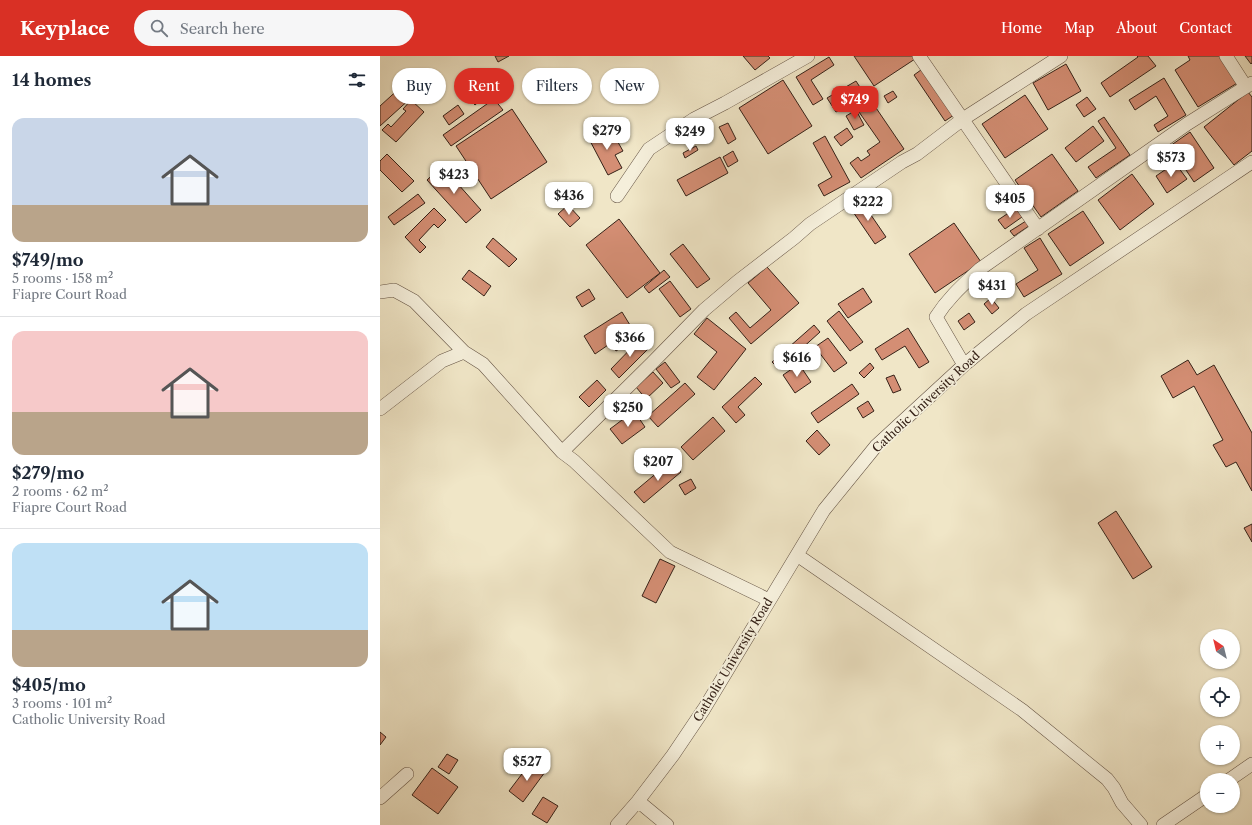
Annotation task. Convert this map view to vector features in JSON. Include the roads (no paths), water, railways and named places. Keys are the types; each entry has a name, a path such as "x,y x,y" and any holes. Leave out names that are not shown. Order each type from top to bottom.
{"street":[{"path":"616,196 650,149 694,119 808,56"},
{"path":"920,56 1038,229"},
{"path":"562,452 698,315 810,224 902,162 917,154 963,119 1061,56"},
{"path":"964,365 936,318 945,303 980,269 1187,124 1249,85 1226,56"},
{"name":"Catholic University Road","path":"617,825 638,801 673,755 704,709 824,510 876,446 964,365 1026,314 1252,162"},
{"path":"380,292 394,290 414,301 464,352 483,364 562,452 574,461 670,552 769,600"},
{"path":"380,409 442,361 464,352"},
{"path":"797,554 1022,710 1107,779 1122,803 1141,825"},
{"path":"1239,773 1252,764"},
{"path":"380,798 407,774"},
{"path":"1163,825 1200,800"},
{"path":"638,801 667,825"}]}
